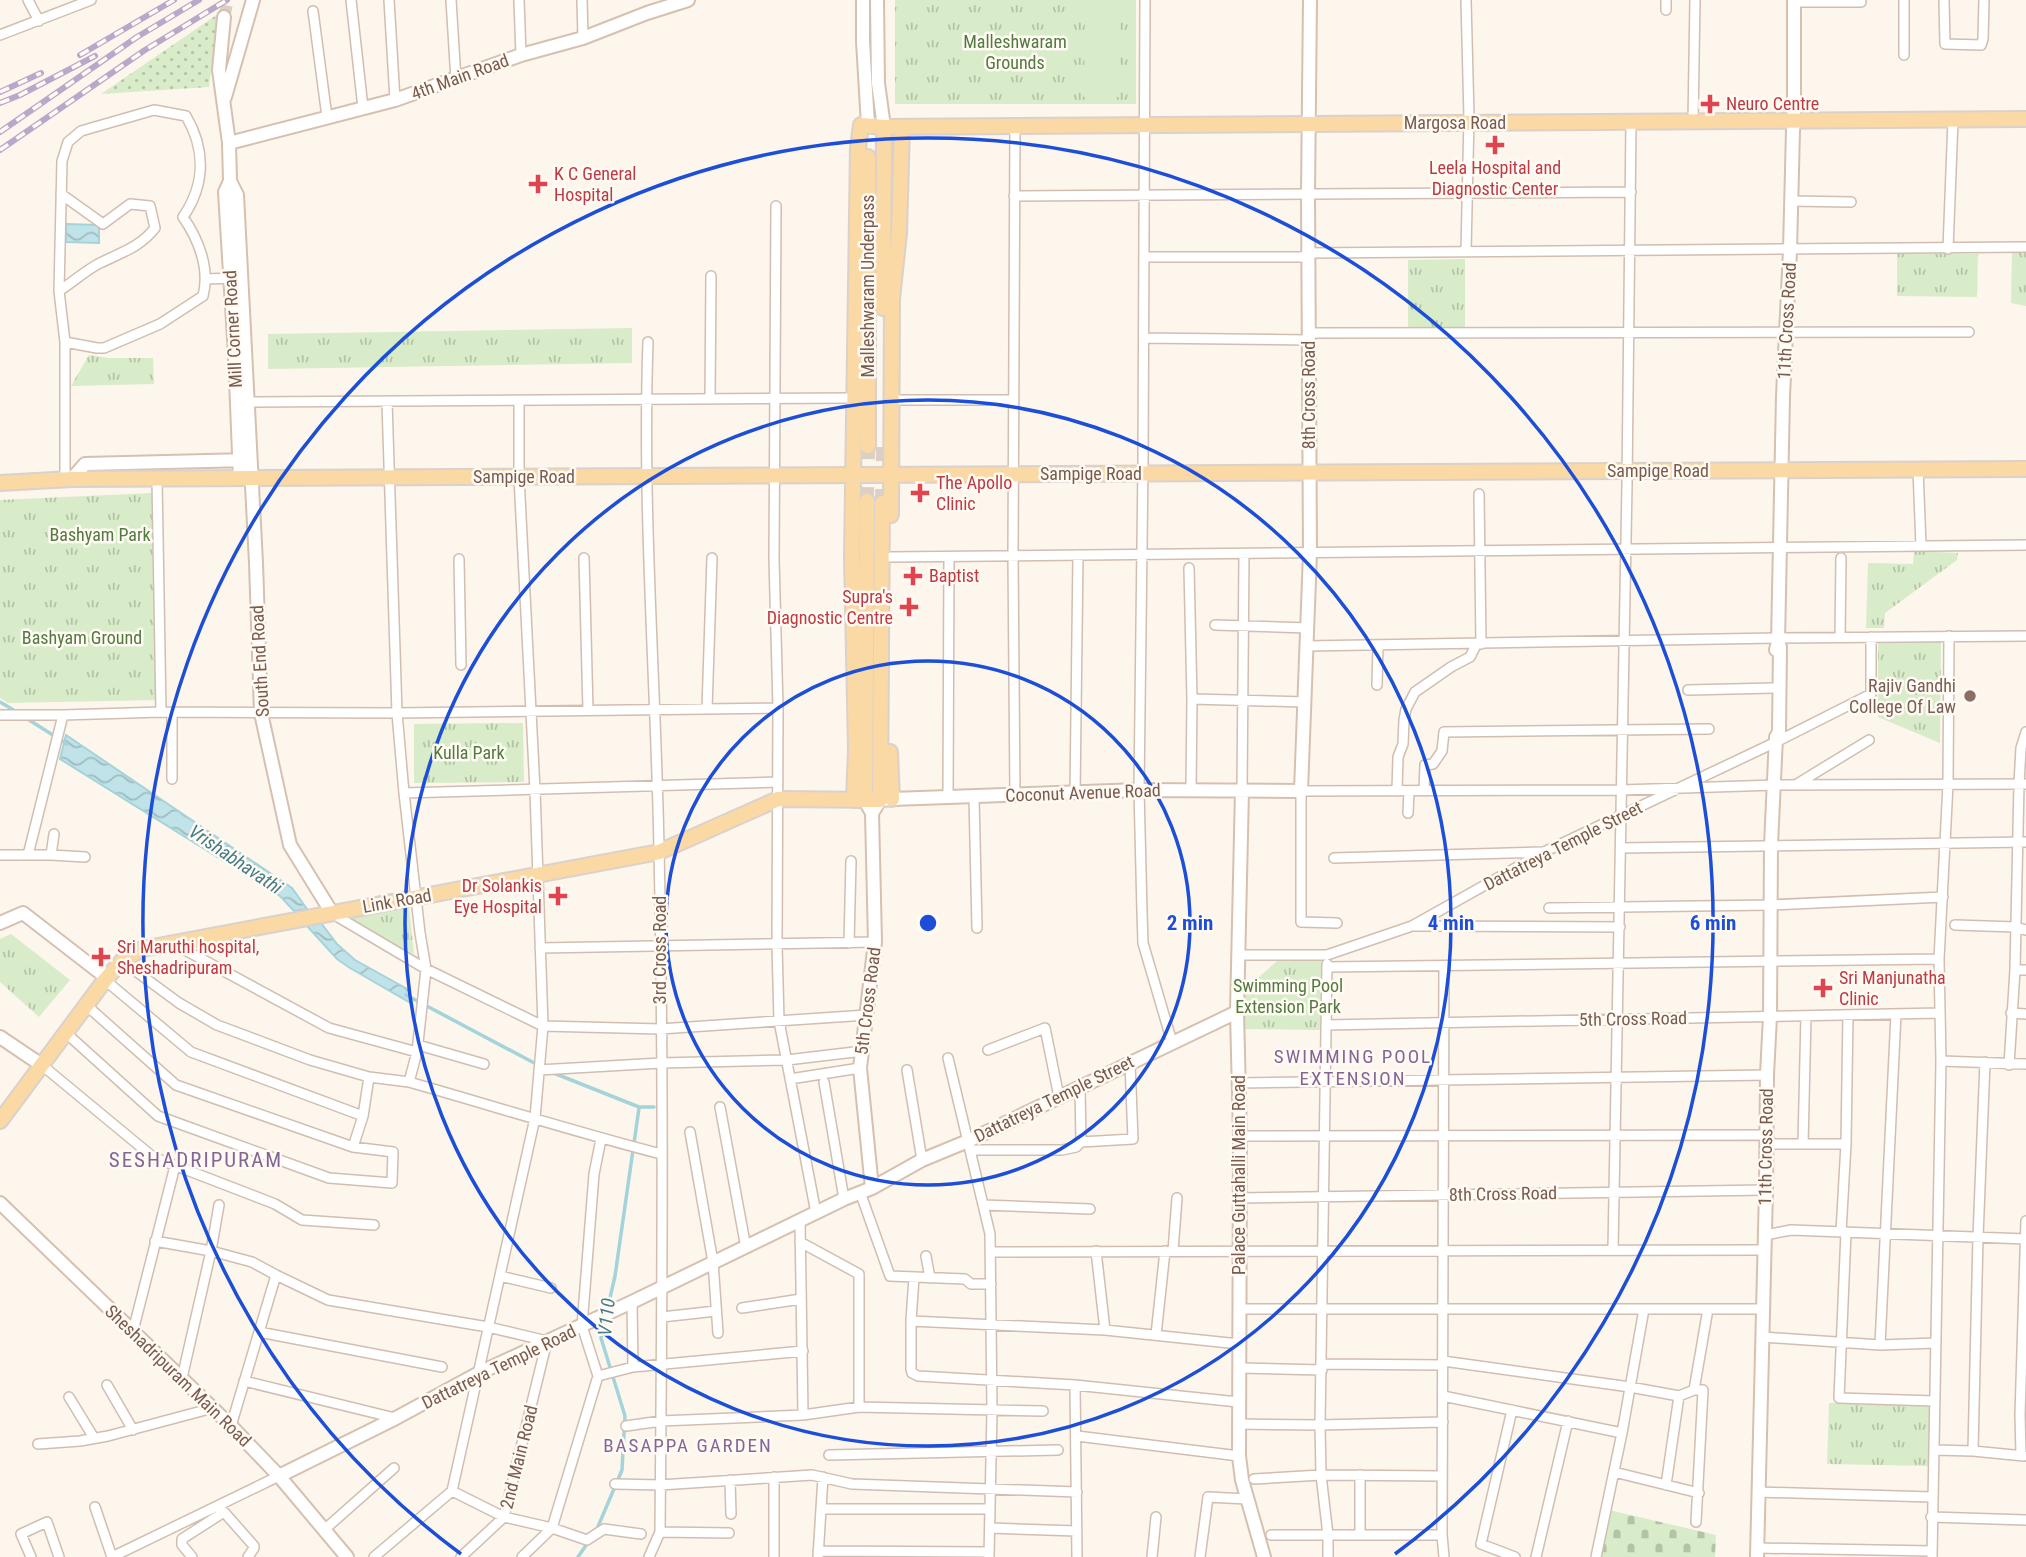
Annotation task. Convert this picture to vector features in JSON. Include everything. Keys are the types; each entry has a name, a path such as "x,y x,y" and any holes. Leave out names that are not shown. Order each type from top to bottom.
{"main road":[{"name":"Margosa Road","path":"865,125 1015,127 2026,120"},
{"path":"865,125 859,148 852,557 856,750 873,803"},
{"name":"Malleshwaram Underpass","path":"865,125 875,446 884,127"},
{"path":"873,803 890,746 892,299 900,233 902,127"},
{"name":"Sampige Road","path":"0,483 389,477 2026,469"},
{"name":"5th Cross Road","path":"875,502 881,766 873,803 875,502"},
{"name":"Link Road","path":"0,1121 106,979 122,961 142,949 659,852 778,799 873,803"}],"street":[{"path":"29,0 38,21"},
{"path":"0,35 90,0"},
{"name":"Mill Corner Road","path":"224,100 253,0"},
{"path":"351,0 363,108"},
{"path":"388,0 395,100"},
{"path":"452,0 456,79"},
{"path":"519,0 521,55"},
{"path":"582,0 583,38"},
{"name":"4th Main Road","path":"229,143 395,100 521,55 583,38 647,6 688,0"},
{"path":"863,0 865,125"},
{"path":"877,0 878,83 884,127"},
{"path":"1145,0 1139,790 1143,943 1172,1042"},
{"name":"8th Cross Road","path":"1301,791 1310,553 1310,0"},
{"path":"1466,0 1469,123 1466,251"},
{"path":"1693,122 1695,0"},
{"path":"1904,0 1904,55"},
{"path":"1944,0 1945,44 1981,45 1984,0"},
{"path":"1794,1 1861,2"},
{"name":"11th Cross Road","path":"1776,739 1773,732 1774,688 1778,640 1794,121 1794,1"},
{"path":"313,11 327,117"},
{"name":"Mill Corner Road","path":"224,17 219,70 229,143 230,181 237,195 235,277 245,460"},
{"path":"65,342 104,348 159,324 204,294 205,279 200,248 183,217 198,189 201,168 199,146 187,116 154,110 80,131 68,142 62,161 59,291 65,342 68,480"},
{"path":"1948,249 1953,120"},
{"path":"1613,1250 1632,122"},
{"path":"1015,127 1015,796"},
{"path":"1014,196 1631,192"},
{"path":"59,291 98,264 146,240 155,228 150,206 130,204 103,224 61,194"},
{"path":"1791,201 1851,202"},
{"path":"776,206 774,559 778,708 779,1021 816,1213"},
{"path":"1144,257 1301,257 1309,253 1466,251 2026,247"},
{"path":"710,399 711,276"},
{"path":"205,279 235,277"},
{"name":"Mill Corner Road","path":"235,277 247,402 245,478"},
{"path":"1144,338 1309,337 1425,332 1969,332"},
{"name":"3rd Cross Road","path":"648,342 646,476 659,852 662,1287 660,1532 649,1557"},
{"path":"247,402 856,398"},
{"path":"892,400 1014,400"},
{"path":"374,1557 452,1491 535,1118 543,1026 535,790 519,477 519,401"},
{"path":"387,402 397,713 426,969 417,1048 409,1082"},
{"name":"Sampige Road","path":"68,480 85,464 245,460"},
{"path":"1919,469 1921,546"},
{"name":"South End Road","path":"245,478 261,713 290,845 332,913"},
{"path":"157,479 166,712 172,779"},
{"path":"1397,790 1398,757 1403,744 1406,709 1415,692 1470,657 1479,643 1479,494"},
{"path":"891,557 1781,548 1841,552 1921,546 2026,545"},
{"path":"1840,637 1841,552"},
{"path":"1242,790 1244,554"},
{"path":"1074,794 1078,555"},
{"path":"948,798 949,556"},
{"path":"584,558 588,710"},
{"path":"707,709 712,558"},
{"path":"459,559 461,665"},
{"path":"1189,568 1191,790"},
{"path":"1215,625 1308,628"},
{"path":"1757,1552 1932,1554 1941,1061 1939,959 1948,784 1949,636"},
{"path":"1307,646 2026,636"},
{"name":"Dattatreya Temple Street","path":"1239,955 1327,955 1412,926 1544,852 1871,694 1871,637"},
{"name":"11th Cross Road","path":"1757,1552 1770,1017 1771,845 1776,739 1779,732 1778,640"},
{"path":"1377,685 1378,646"},
{"path":"1688,690 1774,688"},
{"path":"1192,699 1305,702"},
{"path":"0,715 778,708"},
{"path":"28,855 63,715"},
{"path":"1424,790 1425,765 1433,764 1442,751 1444,732 1709,729"},
{"path":"2009,1065 2015,927 2022,898 2021,748 2026,732"},
{"path":"1795,785 1869,740"},
{"path":"404,793 778,782"},
{"path":"1337,923 1301,922 1301,791 1622,790 1775,785 2023,784"},
{"name":"Coconut Avenue Road","path":"873,803 1139,790 1301,791"},
{"name":"Palace Guttahalli Main Road","path":"1242,790 1237,1012 1240,1136 1238,1424 1242,1480 1264,1557"},
{"path":"1408,813 1409,791"},
{"path":"974,797 977,928"},
{"name":"5th Cross Road","path":"866,1190 860,1068 875,942 873,803"},
{"path":"51,855 54,834"},
{"path":"1621,848 2022,842"},
{"path":"1334,858 1544,852"},
{"path":"0,855 85,858"},
{"path":"849,943 851,861"},
{"path":"1549,908 1770,905 1943,897"},
{"path":"0,923 23,913 191,1052 363,1116"},
{"path":"332,913 426,969 543,1026 660,1029 867,1015"},
{"path":"1955,925 2015,927 2026,930"},
{"path":"1412,926 1620,927"},
{"path":"171,942 329,1028 484,1064"},
{"path":"540,948 875,942"},
{"path":"1327,955 1320,1425 1328,1557"},
{"path":"1327,967 1939,959"},
{"path":"122,961 179,1003 217,1025 310,1060 369,1077 409,1082 661,1154"},
{"path":"1444,966 1444,1557"},
{"path":"2015,970 2026,970"},
{"path":"66,1033 158,1116 330,1178 392,1183 393,1152 353,1147 176,1085 86,1005"},
{"name":"Dattatreya Temple Street","path":"866,1190 922,1160 969,1146 1059,1097 1237,1012"},
{"name":"5th Cross Road","path":"1326,1025 1940,1013"},
{"path":"2011,1013 2026,1014"},
{"path":"1880,1345 1896,1014"},
{"path":"1848,1015 1839,1398 1935,1401"},
{"path":"1803,1144 1806,1016"},
{"path":"988,1050 1045,1028 1059,1097"},
{"path":"0,1037 43,1066 153,1157 275,1204 302,1220 374,1225"},
{"path":"539,1070 787,1060 863,1051"},
{"path":"824,1478 818,1554 989,1555 992,1410 990,1234 948,1058"},
{"path":"1941,1061 2026,1064"},
{"path":"1973,1451 1985,1062"},
{"path":"969,1146 1062,1150 1076,1147 1082,1142 1133,1139 1130,1063"},
{"path":"790,1079 860,1068"},
{"path":"907,1070 922,1160"},
{"path":"1238,1083 1767,1075"},
{"path":"353,1147 363,1116 369,1077"},
{"path":"824,1082 844,1199"},
{"path":"1080,1087 1082,1142"},
{"path":"720,1107 746,1248"},
{"path":"690,1132 713,1262 718,1333"},
{"path":"1240,1136 1616,1135 1846,1144"},
{"path":"522,1557 552,1528 597,1376 582,1325 594,1174 601,1139"},
{"path":"133,1331 175,1166"},
{"path":"866,1190 891,1276 965,1279 971,1284 990,1284"},
{"name":"Dattatreya Temple Road","path":"279,1476 480,1373 866,1190"},
{"name":"8th Cross Road","path":"1240,1198 1766,1190"},
{"path":"1156,1335 1177,1198"},
{"name":"Sheshadripuram Main Road","path":"0,1203 232,1426 279,1476 346,1557"},
{"path":"182,1378 219,1205"},
{"path":"983,1205 1090,1209"},
{"path":"800,1221 803,1415"},
{"path":"1934,1450 2024,1456 2026,1221"},
{"path":"1765,1235 1791,1230 2026,1239"},
{"path":"155,1241 252,1262 328,1300 488,1327 547,1341"},
{"path":"800,1241 859,1274 859,1407"},
{"path":"990,1252 1764,1250"},
{"path":"1096,1251 1105,1330"},
{"path":"926,1256 930,1278"},
{"path":"232,1426 276,1275"},
{"path":"500,1276 551,1288"},
{"path":"914,1277 912,1373 918,1376 1075,1385 1238,1402"},
{"path":"742,1308 802,1299"},
{"path":"632,1302 633,1367"},
{"path":"1240,1309 1763,1309"},
{"path":"1596,1557 1644,1309"},
{"path":"1694,1390 1707,1309"},
{"path":"662,1317 716,1311"},
{"path":"911,1321 1105,1330 1239,1344"},
{"path":"259,1332 442,1367"},
{"path":"1762,1336 1880,1345 1936,1343"},
{"name":"2nd Main Road","path":"461,1557 504,1517 547,1341"},
{"path":"597,1376 633,1367 803,1351"},
{"path":"1239,1368 1443,1363 1630,1387 1679,1396 1694,1390 1703,1390 1696,1522"},
{"path":"244,1381 396,1418"},
{"path":"107,1385 133,1430"},
{"path":"1075,1385 1077,1557"},
{"path":"69,1396 94,1438"},
{"path":"1443,1396 1622,1433"},
{"path":"1666,1485 1679,1396"},
{"path":"626,1426 661,1421 803,1415 859,1407 1043,1411"},
{"path":"38,1444 94,1438 133,1430 213,1408"},
{"path":"1512,1410 1482,1544 1516,1557"},
{"path":"1238,1424 1443,1422"},
{"path":"1536,1557 1567,1422"},
{"path":"1077,1436 1239,1456"},
{"path":"829,1455 1058,1450"},
{"path":"324,1530 394,1468"},
{"path":"1614,1472 1699,1493"},
{"path":"615,1484 660,1485 812,1475 852,1484 1077,1492"},
{"path":"1254,1479 1321,1475 1442,1476"},
{"path":"1360,1475 1360,1535"},
{"path":"95,1507 116,1556 279,1476"},
{"path":"774,1477 774,1557"},
{"path":"730,1480 731,1514"},
{"path":"452,1491 504,1517 552,1528 587,1540 604,1529 641,1534"},
{"path":"1758,1492 1932,1497"},
{"path":"1200,1557 1208,1497 1247,1499"},
{"path":"821,1509 990,1509"},
{"path":"192,1557 182,1545 182,1539 224,1512 254,1546 248,1557"},
{"path":"1152,1557 1156,1517"},
{"path":"1931,1517 2026,1520"},
{"path":"31,1557 21,1534 47,1522 59,1557"},
{"path":"990,1528 1077,1531"},
{"path":"660,1532 729,1533"},
{"path":"1271,1535 1442,1535"}],"green space":[{"name":"Malleshwaram Grounds","path":"895,0 1136,0 1136,104 895,104"},
{"path":"1085,0 1119,0 1119,97 1084,97"},
{"path":"218,14 209,87 101,94"},
{"path":"2026,250 2026,306 2011,303 2012,251"},
{"path":"1897,253 1978,254 1977,297 1897,296"},
{"path":"1465,259 1465,328 1408,328 1408,260"},
{"path":"632,328 632,363 268,369 268,334"},
{"path":"89,355 108,358 153,358 154,384 71,386"},
{"path":"152,493 157,700 8,703 0,698 0,500"},
{"path":"1914,551 1958,553 1957,560 1885,613 1884,628 1866,628 1868,563 1913,564"},
{"path":"1878,642 1941,642 1940,743 1878,717"},
{"name":"Kulla Park","path":"523,723 524,782 414,783 414,724"},
{"path":"409,906 414,954 346,919"},
{"path":"11,934 70,980 39,1017 0,982 0,939"},
{"name":"Swimming Pool Extension Park","path":"1277,961 1321,961 1320,1030 1243,1029 1243,991"},
{"path":"1829,1403 1931,1405 1930,1466 1827,1464"},
{"path":"1609,1510 1716,1535 1715,1557 1599,1557"}],"water":[{"path":"66,224 99,225 99,243 66,242"},
{"path":"66,735 292,888 307,909 294,911 280,896 60,759"},
{"path":"321,923 337,944 355,960 409,990 409,1002 337,959 306,925"}],"waterway":[{"name":"Vrishabhavathi","path":"0,702 17,712"},
{"name":"Vrishabhavathi","path":"26,718 67,744"},
{"name":"Vrishabhavathi","path":"406,995 538,1065"},
{"name":"Vrishabhavathi","path":"551,1072 639,1107 654,1107"},
{"name":"V110","path":"607,1311 615,1276 639,1108"},
{"name":"V110","path":"597,1529 622,1470 625,1416 601,1338 605,1318"},
{"name":"V110","path":"578,1557 589,1541"}],"tunnel":[{"path":"224,17 228,0"},
{"path":"867,501 868,446"},
{"path":"882,503 883,446"}],"railway":[{"path":"80,55 174,0"},
{"path":"0,132 137,37 199,0"},
{"path":"0,150 145,50 227,0"},
{"path":"0,103 95,56"},
{"path":"0,92 41,73"}],"place":[{"name":"Neuro Centre","path":"1710,104"},
{"name":"Leela Hospital and Diagnostic Center","path":"1495,145"},
{"name":"K C General Hospital","path":"538,184"},
{"name":"The Apollo Clinic","path":"920,493"},
{"name":"Baptist","path":"913,576"},
{"name":"Supra's Diagnostic Centre","path":"909,607"},
{"name":"Rajiv Gandhi College Of Law","path":"1970,696"},
{"name":"Dr Solankis Eye Hospital","path":"558,896"},
{"name":"Sri Maruthi hospital, Sheshadripuram","path":"101,957"},
{"name":"Sri Manjunatha Clinic","path":"1823,988"}],"district":[{"name":"SWIMMING POOL EXTENSION","path":"1353,1067"},
{"name":"SESHADRIPURAM","path":"196,1160"},
{"name":"BASAPPA GARDEN","path":"688,1445"}],"park label":[{"name":"Bashyam Park","path":"100,535"},
{"name":"Bashyam Ground","path":"82,638"}]}
